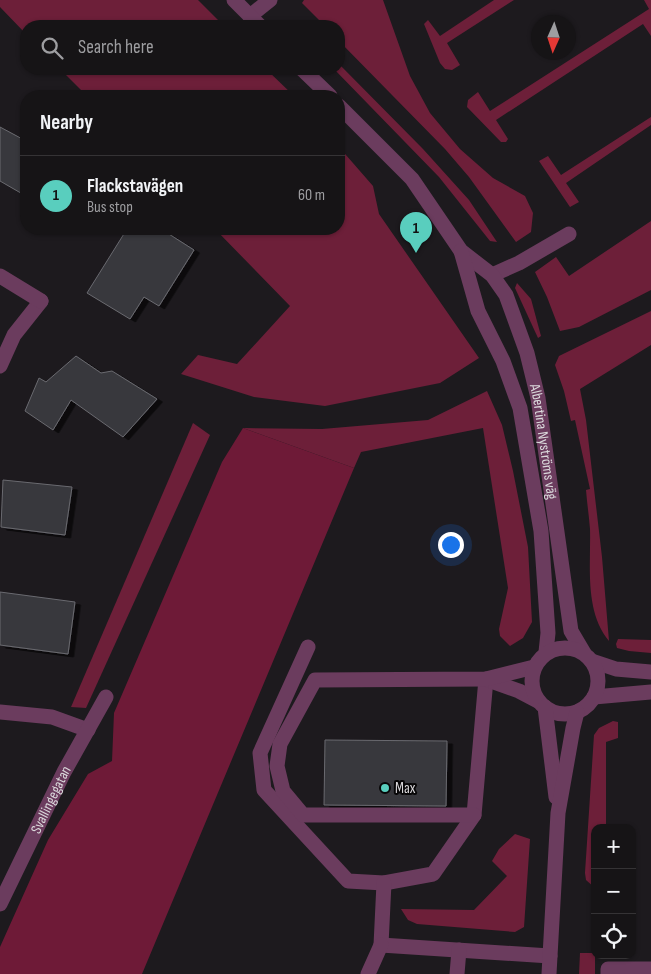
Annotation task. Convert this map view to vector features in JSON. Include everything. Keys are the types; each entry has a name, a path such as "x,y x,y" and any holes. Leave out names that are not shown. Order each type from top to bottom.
{"street":[{"path":"234,0 254,20"},
{"path":"256,20 270,0"},
{"path":"308,75 324,90"},
{"name":"Albertina Nyströms väg","path":"345,112 412,179 461,251 492,275 506,296 528,353 538,398 571,631 588,657"},
{"path":"492,275 519,263 568,234"},
{"name":"Albertina Nyströms väg","path":"461,251 478,311 503,361 520,408 541,531 548,633 546,652"},
{"path":"0,276 41,301 14,335 0,366"},
{"path":"308,647 260,753 264,790 348,881 384,883 433,874 474,815 486,679"},
{"path":"558,813 542,704 532,687 534,668 546,652 562,647 573,648 588,657 616,669 651,672"},
{"path":"486,679 520,690 550,711 566,714 577,712 587,706 594,697 598,685 597,672 588,657"},
{"path":"474,815 303,815 283,791 277,766 280,744 315,680 486,679 534,668"},
{"path":"594,697 651,692"},
{"name":"Svallingegatan","path":"0,904 64,772 106,698"},
{"path":"0,712 52,717 88,730"},
{"path":"549,974 558,813 577,712"},
{"path":"368,974 381,945 384,883"},
{"path":"381,945 550,956"},
{"path":"457,974 459,950"},
{"path":"608,974 608,969 651,969"}],"shaded area":[{"path":"0,0 198,0 218,20 20,20 20,28 0,7"},
{"path":"304,0 383,0 410,76 430,113 460,149 493,178 525,196 533,213 531,232 516,242 469,177 445,149 345,47 345,20 319,20 302,3"},
{"path":"494,0 514,0 447,43 460,65 452,70 445,69 440,63 424,24 428,20 440,36"},
{"path":"644,0 651,0 651,36 643,24 496,120 508,139 506,142 501,142 467,107 468,100 478,92 490,111 570,60 576,60 576,56 649,9"},
{"path":"345,70 423,149 469,200 497,242 490,241 439,177 340,75 345,75"},
{"path":"66,75 272,75 288,90 81,90"},
{"path":"651,117 651,125 566,183 579,202 570,207 539,161 548,156 561,175"},
{"path":"345,154 373,186 379,214 479,358 440,383 325,406 254,397 181,374 198,355 237,364 290,306 221,235 345,235"},
{"path":"651,221 651,290 579,327 560,331 535,272 556,257 569,276"},
{"path":"517,283 531,299 541,336 538,338 515,288"},
{"path":"651,311 651,345 580,389 586,420 602,557 609,641 601,629 596,616 590,587 590,529 586,490 590,489 575,420 571,421 564,391 555,365 559,356"},
{"path":"487,391 502,425 528,547 532,622 523,638 510,646 500,636 499,629 508,588 483,428 361,452 354,468 243,428 322,429 428,420"},
{"path":"193,423 210,435 86,708 71,707"},
{"path":"243,428 354,468 142,974 0,974 0,947 48,840 88,774 112,761 114,713 222,462"},
{"path":"618,639 651,640 651,653 617,648"},
{"path":"613,721 618,722 618,738 606,742 606,824 591,824 591,884 586,880 585,873 594,735 599,728"},
{"path":"515,834 530,839 524,927 515,932 417,924 408,920 401,909 474,910 507,876 492,861 499,849"},
{"path":"580,953 591,953 591,959 595,959 595,974 579,974"}],"building":[{"path":"0,127 20,138 20,193 0,181"},
{"path":"123,235 170,235 194,250 159,306 144,297 130,319 87,293"},
{"path":"76,356 101,373 112,371 157,399 123,437 71,400 53,430 25,411 39,378 46,382"},
{"path":"3,480 72,487 65,535 1,527"},
{"path":"0,592 75,602 68,654 0,645"},
{"name":"Max","path":"325,740 447,741 446,806 324,805"}],"place":[{"name":"Flackstavägen","path":"416,253"},
{"name":"Max","path":"385,788"}]}
